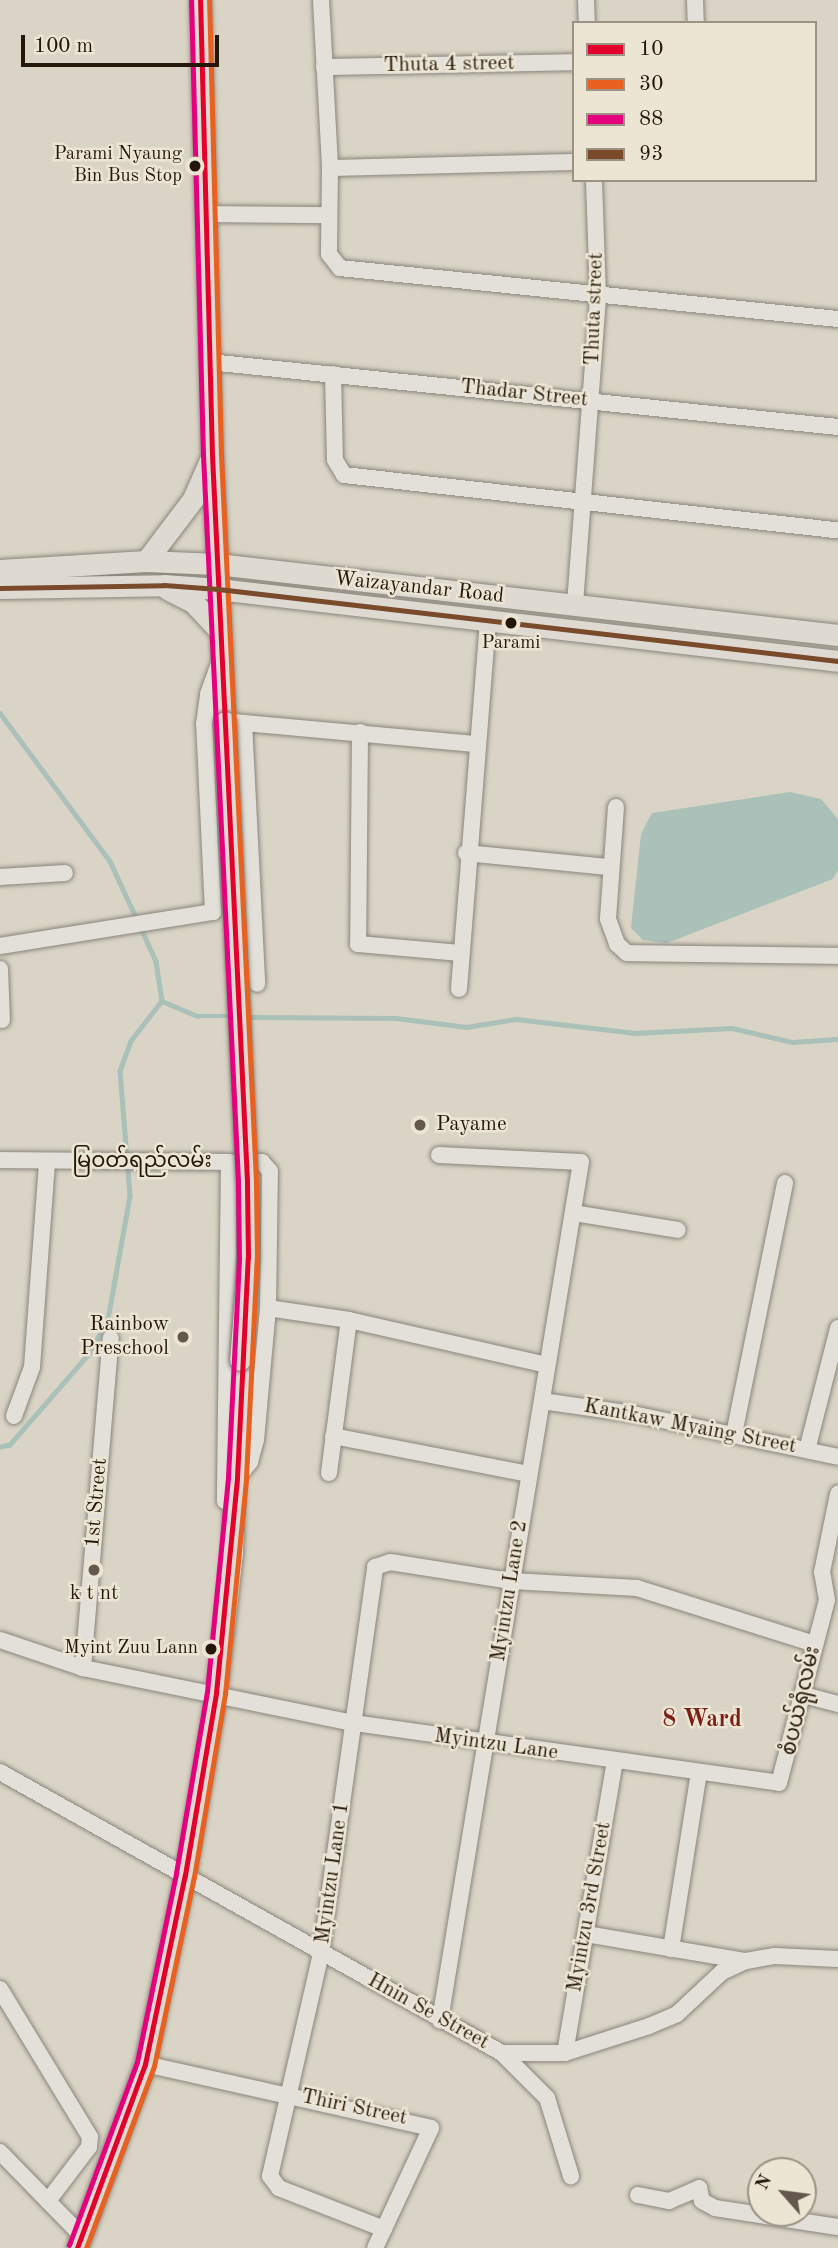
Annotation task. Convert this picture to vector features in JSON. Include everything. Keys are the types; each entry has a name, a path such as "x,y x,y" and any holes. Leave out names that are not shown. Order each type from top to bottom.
{"main road":[{"path":"79,2242 145,2064 185,1875 216,1693 232,1552 237,1478 240,1360 248,1257 247,1181 235,722 221,659 209,362 208,214 200,0"},
{"path":"146,561 193,499 212,455"},
{"path":"217,521 225,541 265,570"},
{"name":"Waizayandar Road","path":"0,570 146,561 217,564 838,635"},
{"path":"148,585 193,602 220,631"},
{"name":"Waizayandar Road","path":"0,588 148,585 218,589 838,661"},
{"path":"220,631 238,607 262,595"},
{"path":"639,639 641,612"}],"street":[{"path":"321,0 330,168 329,254 340,268 838,319"},
{"path":"586,0 587,21"},
{"path":"695,0 696,21"},
{"name":"Thuta 4 street","path":"324,68 572,62"},
{"path":"330,168 572,162"},
{"name":"Thuta street","path":"575,604 598,296 594,182"},
{"path":"208,214 329,215"},
{"name":"Thadar Street","path":"209,362 838,427"},
{"path":"333,374 335,460 344,475 838,530"},
{"path":"459,989 466,853 488,622"},
{"path":"0,946 213,912 204,724 208,694 221,659"},
{"path":"257,984 235,722 475,744"},
{"path":"360,732 358,944 461,953"},
{"path":"616,807 608,919 617,944 627,953 838,956"},
{"path":"466,853 610,867"},
{"path":"0,877 65,873"},
{"path":"0,968 2,1020"},
{"name":"Myintzu Lane 2","path":"439,1155 581,1162 440,2020"},
{"name":"မြဝတ်ရည်လမ်း","path":"0,1160 229,1162 231,1272 223,1450 232,1552"},
{"path":"14,1416 32,1367 47,1162"},
{"path":"229,1162 262,1162 270,1171 268,1308 256,1440 250,1462 237,1478"},
{"path":"734,1434 785,1183"},
{"path":"573,1213 678,1230"},
{"path":"268,1308 349,1320 547,1365"},
{"path":"329,1473 349,1320"},
{"path":"807,1450 835,1350 838,1328"},
{"name":"1st Street","path":"83,1668 111,1338"},
{"name":"Kantkaw Myaing Street","path":"542,1401 734,1434 838,1457"},
{"path":"333,1436 529,1474"},
{"name":"စံပယ်ရုံလမ်း","path":"779,1783 827,1600 822,1572 838,1494"},
{"name":"Myintzu Lane 1","path":"384,2229 272,2183 270,2176 291,2095 321,1953 375,1567 381,1561 512,1581"},
{"path":"512,1581 636,1588 815,1644"},
{"name":"Myintzu Lane","path":"0,1640 83,1668 354,1723 485,1744 779,1783"},
{"path":"804,1695 838,1704"},
{"name":"Myintzu 3rd Street","path":"565,2053 615,1761"},
{"name":"Hnin Se Street","path":"0,1772 502,2053 565,2053 677,2014 722,1972 746,1961 775,1956 838,1959"},
{"path":"671,1949 699,1772"},
{"path":"586,1934 746,1961"},
{"path":"0,1990 90,2137 89,2147 48,2201"},
{"path":"502,2053 547,2098 571,2176"},
{"name":"Thiri Street","path":"145,2064 432,2128 375,2248"},
{"path":"0,2152 48,2201 79,2242"},
{"path":"638,2196 668,2201 699,2188 702,2201 715,2208 838,2227"}],"shaded area":[{"path":"790,792 821,799 838,819 838,870 833,879 667,943 643,940 631,928 641,834 652,813"}],"waterway":[{"path":"0,713 110,861 156,961 162,1001 131,1041 120,1071 130,1196 108,1319 89,1354 10,1445 0,1447"},
{"path":"162,1001 197,1016 231,1016"},
{"path":"244,1017 396,1018 466,1027 516,1019 635,1033 732,1028 792,1042 838,1039"}],"transit line":[{"name":"88","path":"69,2245 137,2062 176,1873 207,1692 228,1477 239,1257 238,1181 203,455 191,0"},
{"name":"10","path":"77,2248 145,2064 185,1875 216,1693 237,1478 248,1257 247,1181 212,455 200,0"},
{"name":"30","path":"86,2248 154,2066 194,1877 225,1694 246,1478 257,1257 256,1181 221,455 209,0"},
{"name":"93","path":"0,588 164,585 218,589 838,661"}],"place":[{"name":"Parami Nyaung Bin Bus Stop","path":"195,166"},
{"name":"Parami","path":"511,623"},
{"name":"Payame","path":"420,1125"},
{"name":"Rainbow Preschool","path":"183,1337"},
{"name":"k t nt","path":"94,1570"},
{"name":"Myint Zuu Lann","path":"211,1649"}],"district":[{"name":"8 Ward","path":"702,1721"}]}
